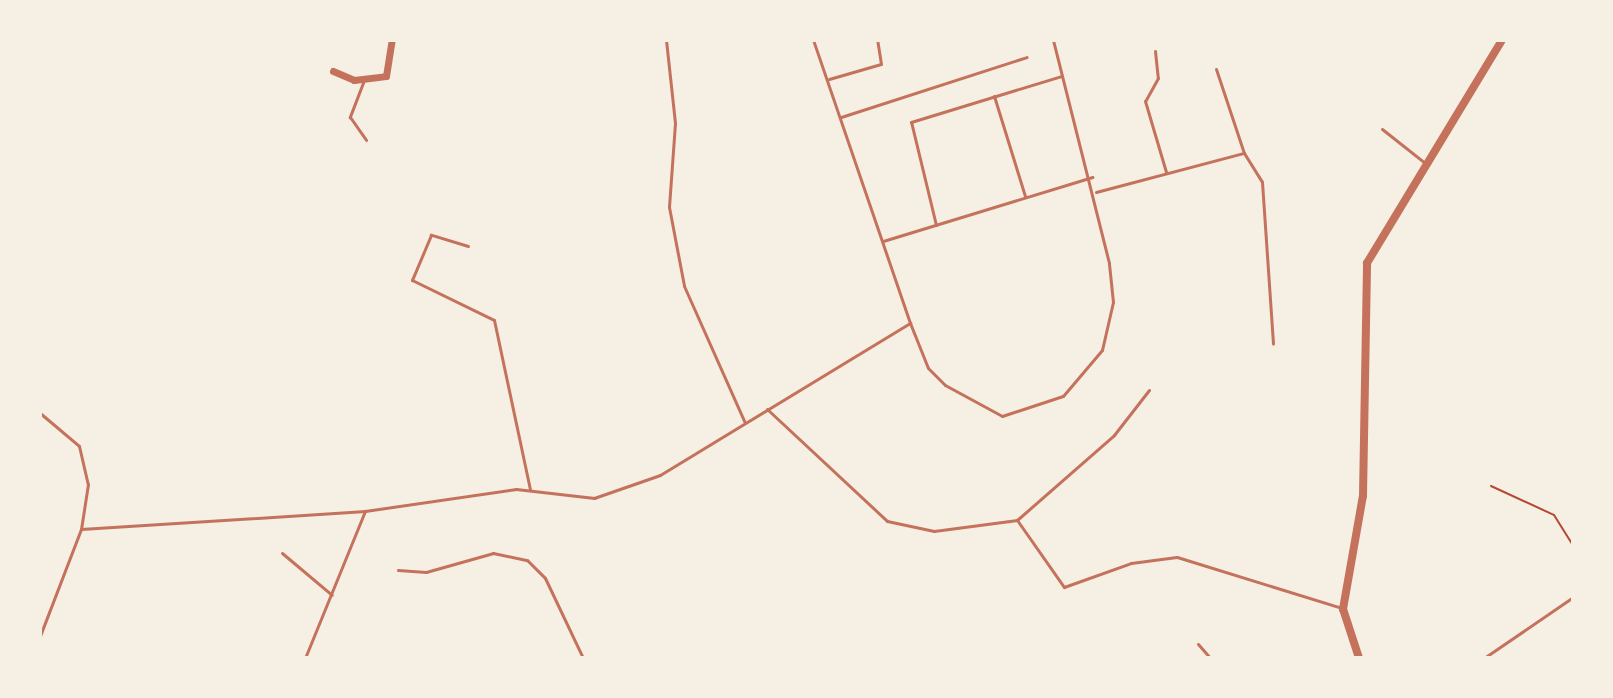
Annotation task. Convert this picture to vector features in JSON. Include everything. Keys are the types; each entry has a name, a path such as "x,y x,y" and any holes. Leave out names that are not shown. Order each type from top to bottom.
{"street":[{"path":"333,71 364,80 387,75 392,40"},
{"path":"1359,658 1343,609 1363,496 1367,263 1502,40"}],"lane":[{"path":"666,40 675,123 669,207 684,286 745,423"},
{"path":"813,40 928,368 984,411 1012,416 1063,396 1102,350 1113,302 1096,192 1053,40"},
{"path":"829,79 881,64 877,40"},
{"path":"1155,51 1158,78 1145,101 1166,172"},
{"path":"841,117 1027,57"},
{"path":"1216,69 1244,153 1262,182 1273,344"},
{"path":"936,225 909,127 1063,75"},
{"path":"364,80 350,117 366,140"},
{"path":"994,96 1025,198"},
{"path":"1382,129 1425,163"},
{"path":"1096,192 1244,153"},
{"path":"883,241 1092,177"},
{"path":"468,246 431,235 412,280 494,320 530,490"},
{"path":"81,529 365,511 530,490 594,498 660,475 910,323"},
{"path":"767,409 860,503 887,521 934,531 1017,520 1114,435 1149,390"},
{"path":"40,413 79,446 86,464 81,529 40,636"},
{"path":"305,658 365,511"},
{"path":"1017,520 1064,587 1131,563 1177,557 1343,609"},
{"path":"282,553 332,595"},
{"path":"398,570 426,572 493,553 527,560 550,588 583,658"},
{"path":"1484,658 1573,597"},
{"path":"40,615 46,623"},
{"path":"1198,644 1210,658"}],"path":[{"path":"1491,486 1554,515 1573,546"}]}
